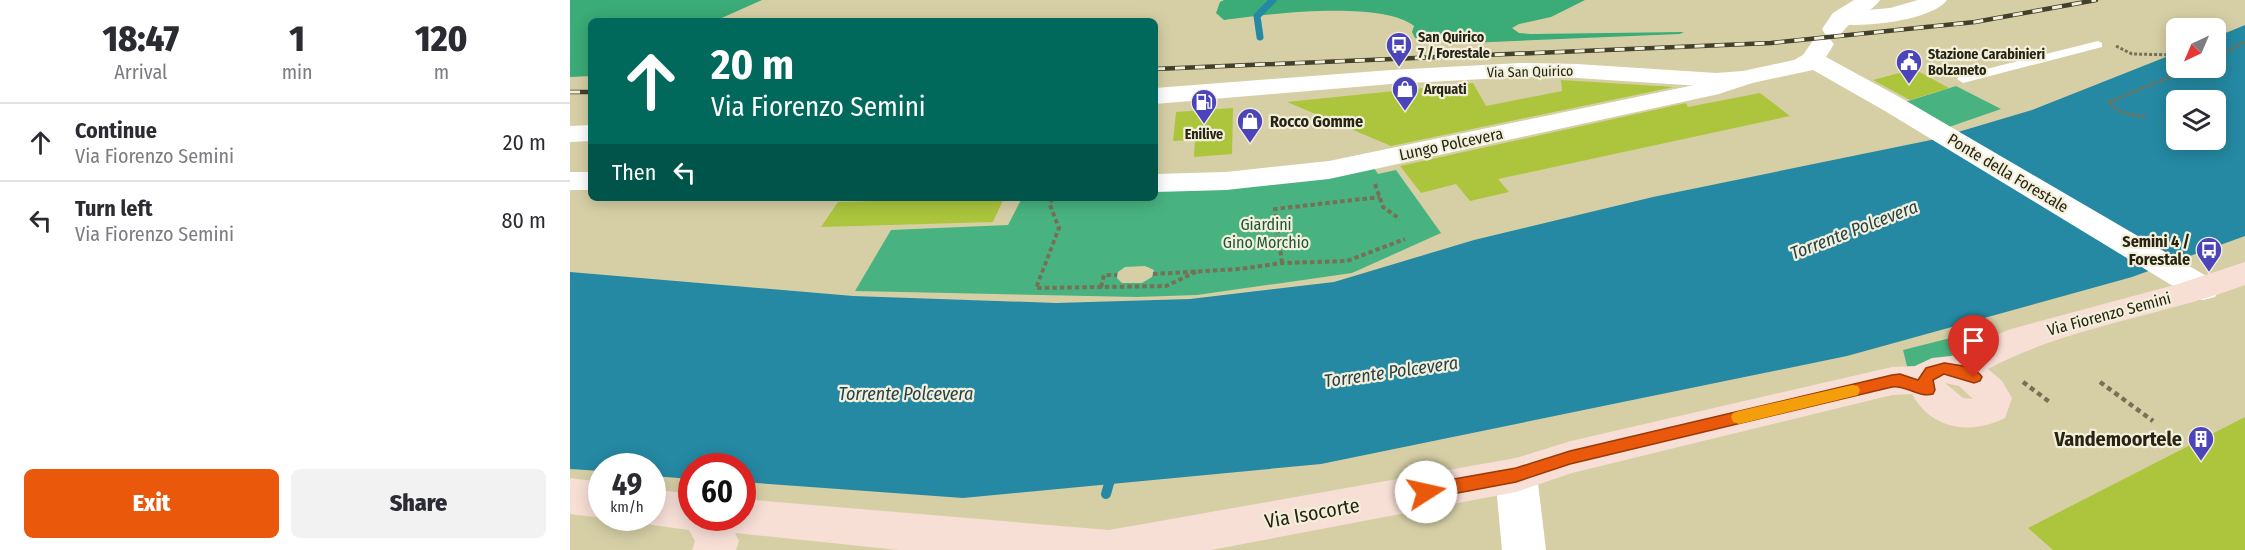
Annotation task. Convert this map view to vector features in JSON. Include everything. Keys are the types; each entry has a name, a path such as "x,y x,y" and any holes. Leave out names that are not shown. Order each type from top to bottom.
{"main road":[{"name":"Via San Quirico","path":"1158,96 1391,77 1520,70 1577,70 1716,80 1743,78 1801,66 1827,38 1869,0"},
{"path":"1827,38 1867,19 1924,6 1936,0"},
{"name":"Ponte della Forestale","path":"1827,38 1837,72 2203,289"},
{"name":"Lungo Polcevera","path":"1158,183 1226,181 1329,170 1710,89 1743,78"},
{"path":"570,134 588,133"},
{"path":"570,181 588,181"},
{"name":"Via Fiorenzo Semini","path":"1516,475 1570,457 1943,376 2044,331 2203,289 2245,273"},
{"path":"1516,475 1524,550"},
{"name":"Via Isocorte","path":"756,518 1109,550 1516,475"},
{"path":"570,496 588,498"},
{"path":"712,531 717,541 714,550"}],"lane":[{"path":"1963,80 2097,45"}],"path":[{"path":"2226,52 2245,42"},
{"path":"2132,54 2166,55"},
{"path":"2145,117 2120,112 2109,102 2168,78"},
{"path":"1373,178 1383,207 1400,219"},
{"path":"1282,263 1275,209 1380,197"},
{"path":"1295,198 1297,206"},
{"path":"1051,201 1050,205 1059,228 1036,288 1166,286 1198,271"},
{"path":"1153,274 1282,263 1347,261 1405,240"},
{"path":"1101,287 1104,275 1117,275"},
{"path":"2013,375 2051,403"},
{"path":"2100,382 2153,421"}],"green space":[{"path":"570,0 762,0 722,18 588,18 588,76 570,77"},
{"path":"1224,0 1585,0 1551,17 1519,24 1512,28 1519,33 1531,34 1684,32 1468,43 1415,38 1412,32 1414,26 1398,18 1376,13 1294,12 1224,20 1216,13 1220,2"},
{"path":"1956,86 2001,109 1949,127 1905,102"},
{"name":"Giardini Gino Morchio","path":"1374,168 1378,174 1396,170 1441,233 1352,273 1197,295 1137,297 855,291 891,230 1008,225 1020,201 1158,201 1158,189","holes":["1145,266 1154,270 1152,277 1142,283 1122,283 1117,278 1118,272 1125,267"]},
{"path":"1994,327 1960,356 1908,370 1903,350"}],"water":[{"name":"Torrente Polcevera","path":"2245,25 2245,236 2132,277 1847,356 1321,464 963,498 756,483 756,453 678,453 678,478 666,477 666,453 588,453 588,470 570,469 570,272 853,296 1056,303 1190,299 1334,282 1474,240 1653,197 1931,140 2032,110 2166,57 2166,78 2226,78 2226,33"}],"building":[{"name":"Stazione Carabinieri Bolzaneto","path":"1914,69 1949,88 1910,100 1873,80"},
{"path":"1561,80 1674,87 1391,146 1287,102 1473,83 1486,106 1562,91"},
{"path":"1760,93 1790,116 1498,179 1509,192 1470,201 1456,184 1421,193 1400,166 1686,103 1688,107"},
{"name":"Enilive","path":"1233,108 1232,154 1194,157 1195,140 1173,141 1176,112"},
{"path":"1003,201 993,222 821,227 838,202"},
{"name":"Vandemoortele","path":"2245,417 2245,550 2053,550 2028,528"}],"waterway":[{"path":"1260,37 1257,16 1273,0"},
{"path":"1106,494 1112,473"}],"railway":[{"path":"1158,69 1771,43 1975,22 2096,0"},
{"path":"570,92 588,92"}],"slow traffic":[{"path":"1739,417 1852,390"}],"place":[{"name":"San Quirico 7 / Forestale","path":"1399,68"},
{"name":"Stazione Carabinieri Bolzaneto","path":"1909,85"},
{"name":"Arquati","path":"1405,112"},
{"name":"Enilive","path":"1204,125"},
{"name":"Rocco Gomme","path":"1250,144"},
{"name":"Semini 4 / Forestale","path":"2209,273"},
{"name":"Vandemoortele","path":"2201,462"}],"route":[{"path":"1426,492 1516,475 1570,457 1892,381 1900,380 1928,390 1925,379 1932,372 1944,369 1958,370 1974,377"}]}
